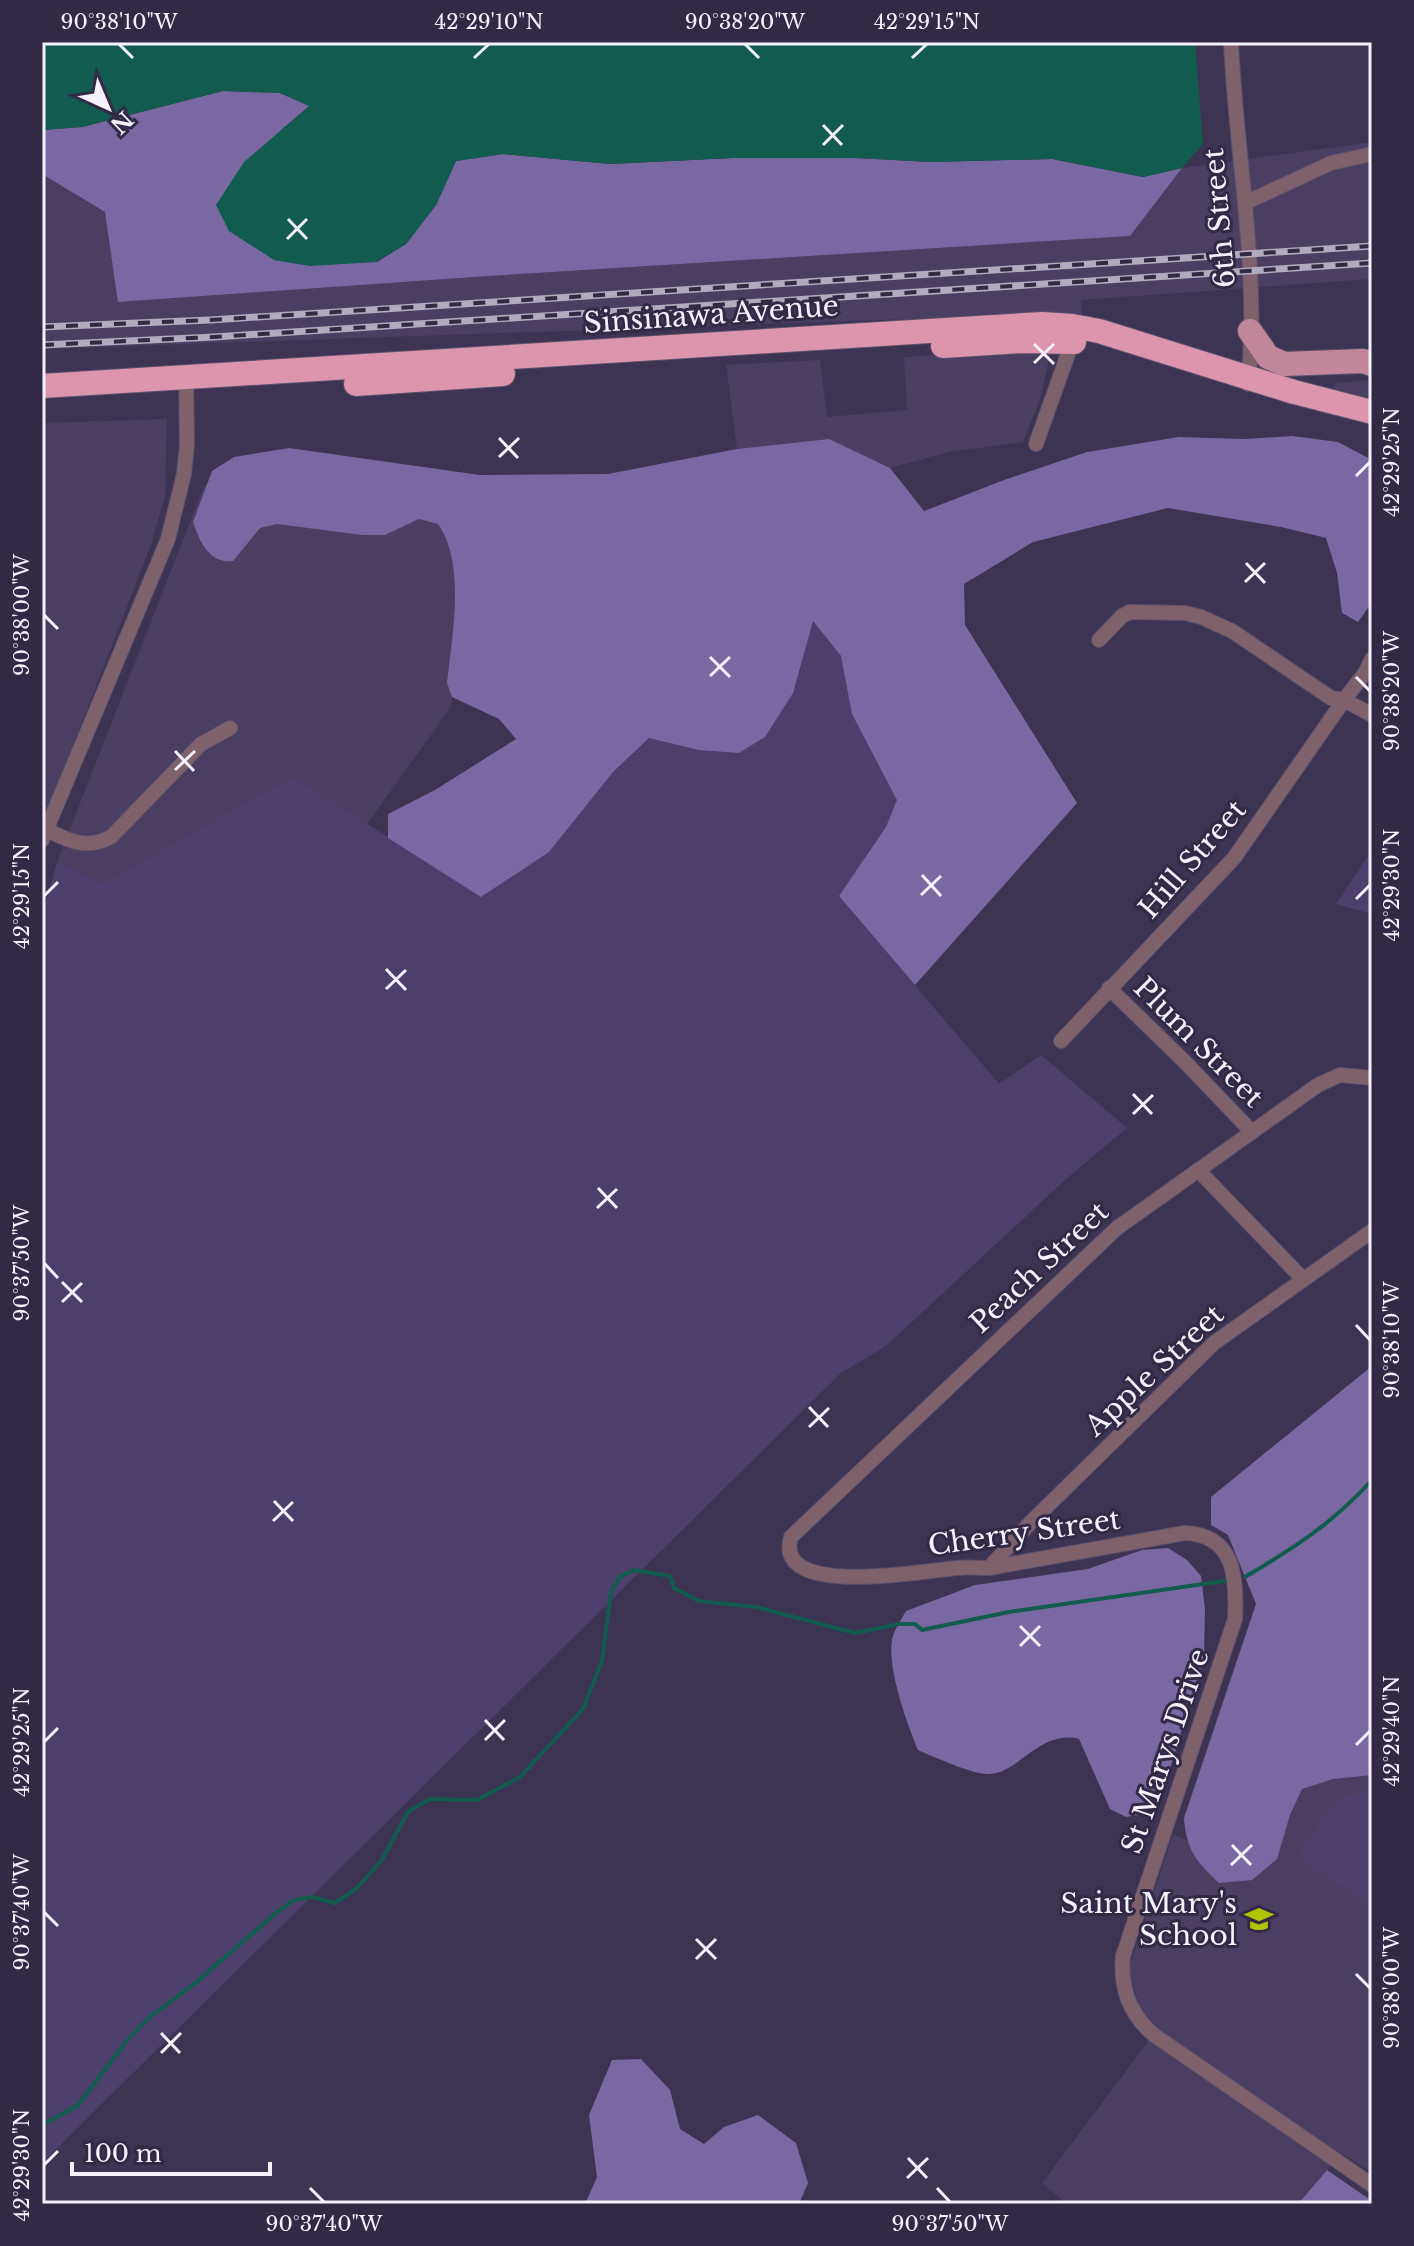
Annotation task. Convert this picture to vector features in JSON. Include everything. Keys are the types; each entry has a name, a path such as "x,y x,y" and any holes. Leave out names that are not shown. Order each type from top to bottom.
{"highway":[{"name":"Sinsinawa Avenue","path":"42,403 186,386 1023,324 1071,334 1171,365 1248,382 1372,426"},
{"name":"Sinsinawa Avenue","path":"42,386 186,386"},
{"name":"Sinsinawa Avenue","path":"1292,397 1372,412"}],"main road":[{"path":"1250,331 1268,357 1284,364 1363,361 1372,364"},
{"path":"1292,397 1308,380 1320,376 1372,372"}],"street":[{"name":"6th Street","path":"1231,42 1252,279 1248,382"},
{"path":"1245,203 1331,163 1372,154"},
{"path":"1036,444 1071,334"},
{"path":"186,386 184,474 168,539 44,835 89,845 111,837 201,744 230,728"},
{"path":"1099,640 1130,612 1185,613 1201,617 1232,631 1331,698 1344,700 1372,715"},
{"name":"Hill Street","path":"1061,1041 1234,858 1372,659"},
{"name":"Plum Street","path":"1109,988 1252,1132"},
{"name":"Peach Street","path":"791,1557 788,1544 791,1537 1117,1228 1331,1078 1340,1075 1372,1078"},
{"path":"1198,1170 1303,1279"},
{"name":"Apple Street","path":"989,1568 1031,1522 1202,1354 1372,1231"},
{"name":"Cherry Street","path":"791,1557 805,1570 857,1577 931,1573 956,1568 989,1568 1197,1533 1207,1535 1226,1553 1235,1588"},
{"name":"St Marys Drive","path":"1235,1588 1235,1619 1231,1638 1123,1956 1124,1988 1137,2018 1154,2035 1372,2185"}],"shaded area":[{"path":"42,42 1195,42 1203,144 1182,168 1143,177 1052,159 931,162 856,158 733,158 610,164 503,154 456,161 436,205 406,244 376,262 310,266 274,260 229,231 216,205 244,162 309,106 280,93 223,91 82,127 42,130"},
{"path":"223,91 280,93 310,106 281,130 377,262 406,244 436,205 456,161 503,154 610,164 733,158 856,158 931,162 1053,159 1143,177 1182,168 1130,236 118,302 105,212 42,174 42,130 82,127"},
{"path":"1372,142 1372,279 1081,300 1082,316 1054,314 42,349 42,174 105,212 119,302 1130,236 1182,168"},
{"path":"1051,349 1041,397 1023,442 949,452 890,468 833,474 829,439 737,449 726,365 820,360 827,417 907,410 904,357"},
{"path":"1372,380 1372,408 1330,392 1336,383"},
{"path":"167,419 165,496 151,545 42,825 42,423"},
{"path":"1292,436 1338,442 1372,460 1372,602 1358,622 1342,613 1337,573 1326,538 1281,527 1168,508 1033,542 964,584 965,625 1077,803 915,985 839,896 886,827 897,800 852,714 841,656 813,621 793,693 765,737 739,753 699,750 649,738 613,772 549,852 481,897 388,838 388,814 435,790 516,739 499,719 452,697 447,683 454,623 454,579 447,540 438,524 419,519 385,535 362,535 277,524 260,528 233,561 225,561 207,550 193,522 212,471 234,457 289,448 480,475 608,474 737,449 829,439 890,468 924,511 1087,452 1179,437 1245,439"},
{"path":"253,470 480,475 451,707 367,824 292,776 103,884 57,862 204,486"},
{"path":"795,599 952,794 839,896 999,1084 1041,1055 1127,1128 1066,1179 886,1346 841,1373 42,2163 42,916 57,862 103,884 292,776 482,897"},
{"path":"1372,850 1372,914 1336,904"},
{"path":"1372,1366 1372,1775 1333,1779 1302,1789 1290,1815 1277,1859 1252,1880 1219,1883 1194,1855 1187,1839 1184,1818 1256,1604 1228,1535 1211,1525 1211,1497"},
{"path":"1168,1548 1187,1560 1201,1576 1205,1609 1204,1658 1164,1788 1157,1804 1145,1814 1126,1817 1110,1809 1079,1739 1053,1740 1010,1767 989,1774 964,1769 918,1750 892,1665 892,1640 906,1611 975,1585 1088,1569 1142,1550"},
{"name":"Saint Mary's School","path":"1372,1756 1372,2172 1341,2153 1298,2204 1067,2204 1042,2183 1159,2027 1143,2015 1128,1971 1173,1834 1240,1866 1287,1767"},
{"path":"1372,1792 1372,1907 1298,1856 1328,1811 1349,1794"},
{"path":"641,2059 670,2090 680,2129 704,2144 724,2127 758,2115 796,2143 808,2183 799,2204 585,2204 597,2177 589,2115 612,2060"},
{"path":"1327,2170 1372,2201 1372,2204 1298,2204"}],"waterway":[{"path":"1245,1577 1312,1534 1372,1480"},
{"path":"42,2125 78,2105 129,2038 151,2016 194,1984 276,1913 294,1900 312,1897 335,1903 357,1888 381,1861 408,1812 430,1799 477,1800 520,1777 583,1709 602,1661 611,1592 620,1577 634,1570 670,1576 674,1588 699,1601 756,1607 855,1633 899,1624 915,1624 922,1630 1009,1612 1224,1581"}],"railway":[{"path":"42,327 210,320 1372,246"},
{"path":"42,345 214,337 1372,263"}],"place":[{"name":"Saint Mary's School","path":"1259,1919"}]}
